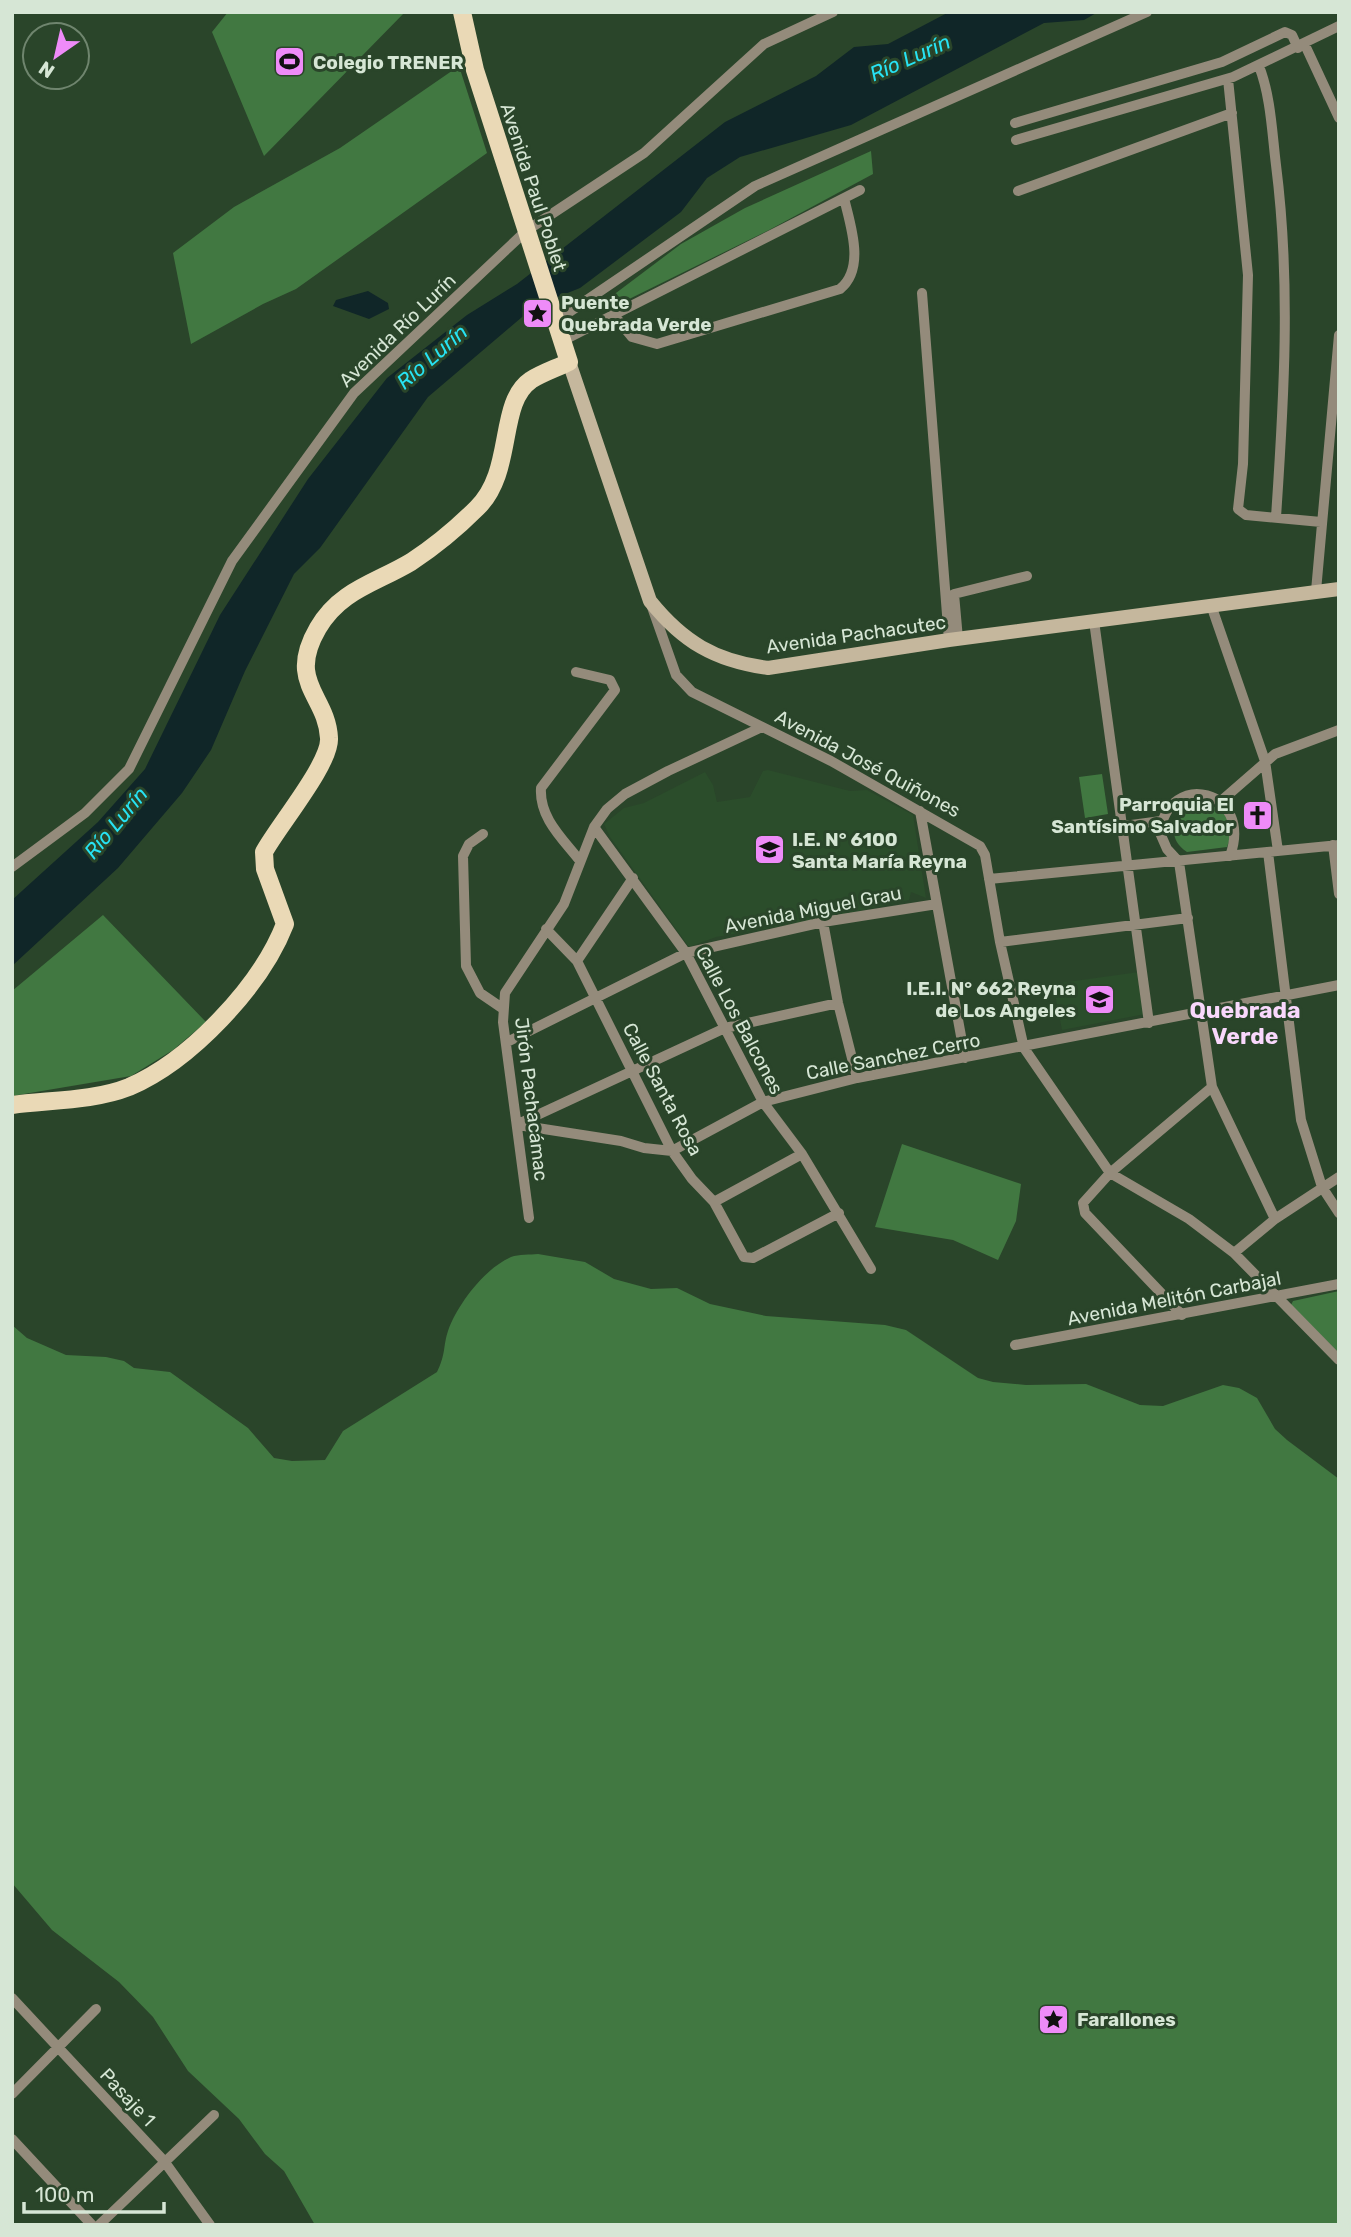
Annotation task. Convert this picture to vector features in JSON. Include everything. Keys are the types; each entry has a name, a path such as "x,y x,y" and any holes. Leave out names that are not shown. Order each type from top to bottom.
{"main road":[{"name":"Avenida Paul Poblet","path":"462,12 475,70 569,362"},
{"name":"Avenida Pachacutec","path":"569,362 649,601 671,627 691,642 740,664 768,668 953,640 1339,589"},
{"path":"12,1105 101,1094 127,1088 156,1073 192,1046 266,964 285,924 265,869 264,852 323,761 330,739 305,675 317,629 335,604 356,588 411,561 478,508 494,488 502,465 508,423 517,395 530,381 569,362"}],"street":[{"name":"Avenida Río Lurín","path":"12,867 85,813 129,769 232,561 354,393 528,236 644,153 764,44 834,12"},
{"path":"554,316 755,186 1147,12"},
{"path":"1016,140 1228,79 1301,47 1339,26"},
{"path":"1015,123 1222,62 1284,32 1292,35 1301,47 1339,118"},
{"path":"1259,66 1264,80 1275,154 1286,274 1284,393 1276,517"},
{"path":"1228,79 1248,275 1243,464 1238,509 1246,514 1321,522"},
{"path":"1018,191 1231,113"},
{"path":"562,341 860,190"},
{"path":"613,314 632,337 641,342 657,344 840,289 849,279 854,260 844,198"},
{"path":"922,293 953,640"},
{"path":"1317,592 1321,522 1335,414 1339,335"},
{"path":"953,640 954,594 1027,576"},
{"name":"Avenida José Quiñones","path":"649,601 671,663 682,684 692,692 831,761 980,846 1024,1048 1110,1172 1189,1219 1234,1253 1339,1360"},
{"path":"1211,605 1265,761 1286,996 1301,1120 1322,1187 1339,1213"},
{"path":"1094,621 1149,1023"},
{"path":"576,672 610,680 615,690 541,788 540,800 548,820 580,860"},
{"name":"Jirón Pachacámac","path":"529,1218 502,1008 505,993 564,904 594,827 607,809 625,794 762,727"},
{"path":"1221,801 1265,761 1339,730"},
{"path":"1230,856 1236,835 1235,822 1221,801 1198,794 1185,796 1166,810 1161,821 1163,842 1179,862 1199,1013 1212,1087 1275,1219"},
{"path":"920,811 965,1059"},
{"path":"1124,826 1161,821"},
{"name":"Calle Los Balcones","path":"594,827 686,953 763,1102 802,1154 871,1269"},
{"path":"483,834 469,844 463,856 466,966 480,993 502,1008"},
{"path":"989,878 1128,867 1336,845 1339,894"},
{"path":"577,961 633,878"},
{"name":"Avenida Miguel Grau","path":"507,1042 686,953 823,922 937,904"},
{"path":"1000,942 1188,918"},
{"path":"823,922 838,1003 857,1078"},
{"name":"Calle Santa Rosa","path":"546,929 577,961 672,1151 692,1179 714,1202 744,1257 753,1258 839,1213"},
{"name":"Calle Sanchez Cerro","path":"672,1151 763,1102 857,1078 1024,1048 1339,985"},
{"path":"518,1125 725,1028 838,1003"},
{"path":"1182,1315 1085,1213 1083,1202 1110,1172 1212,1087"},
{"path":"518,1125 621,1141 644,1149 672,1151"},
{"path":"714,1202 802,1154"},
{"path":"1234,1253 1275,1219 1339,1177"},
{"name":"Avenida Melitón Carbajal","path":"1015,1345 1339,1284"},
{"name":"Pasaje 1","path":"12,1998 164,2161 211,2225"},
{"path":"12,2094 96,2009"},
{"path":"99,2225 214,2115"},
{"path":"12,2139 92,2225"}],"shaded area":[{"name":"Colegio TRENER","path":"228,12 405,12 264,156 212,32"},
{"path":"459,66 487,153 296,289 191,344 173,253 234,207 340,148"},
{"path":"871,151 873,174 769,230 617,305 612,296 681,244 745,208"},
{"name":"I.E. N° 6100 Santa María Reyna","path":"763,771 850,791 867,790 913,815 926,898 911,892 909,900 816,920 716,937 689,947 610,837 604,824 624,808 644,803 705,772 713,785 717,802 750,797"},
{"path":"1102,774 1108,814 1085,818 1079,777"},
{"path":"1194,803 1206,803 1225,812 1232,832 1227,847 1187,852 1180,846 1174,833 1175,826 1177,820"},
{"path":"103,915 206,1022 173,1050 131,1076 12,1096 12,991"},
{"name":"I.E.I. N° 662 Reyna de Los Angeles","path":"1139,972 1145,1014 1062,1030 1053,984"},
{"path":"902,1144 1021,1184 1016,1221 998,1260 953,1240 875,1227"},
{"path":"538,1254 585,1262 614,1279 651,1289 677,1288 710,1304 766,1316 885,1325 906,1330 978,1378 993,1382 1026,1385 1086,1384 1140,1405 1163,1406 1223,1385 1239,1388 1257,1398 1275,1429 1287,1440 1339,1479 1339,2225 315,2225 284,2171 265,2154 239,2119 188,2071 153,2017 119,1982 52,1930 12,1883 12,1325 27,1338 66,1355 106,1357 124,1361 134,1368 170,1372 248,1428 274,1458 292,1461 325,1460 343,1431 437,1372 452,1321 482,1278 511,1257"},
{"path":"1339,1291 1339,1353 1291,1305 1293,1301"}],"water":[{"name":"Río Lurín","path":"949,12 1098,12 1084,20 1044,23 851,125 740,157 707,178 681,212 580,288 535,306 428,397 320,548 294,574 245,671 211,750 182,793 118,868 12,966 12,900 98,822 145,769 220,615 308,479 387,378 467,315 517,284 725,122 816,76 854,47 888,44"},
{"path":"368,291 388,303 389,309 369,319 333,306 336,300"}],"place":[{"name":"Colegio TRENER","path":"290,62"},
{"name":"Puente Quebrada Verde","path":"538,313"},
{"name":"Parroquia El Santísimo Salvador","path":"1257,815"},
{"name":"I.E. N° 6100 Santa María Reyna","path":"769,850"},
{"name":"I.E.I. N° 662 Reyna de Los Angeles","path":"1099,999"},
{"name":"Farallones","path":"1054,2019"}],"district":[{"name":"Quebrada Verde","path":"1245,1023"}]}
